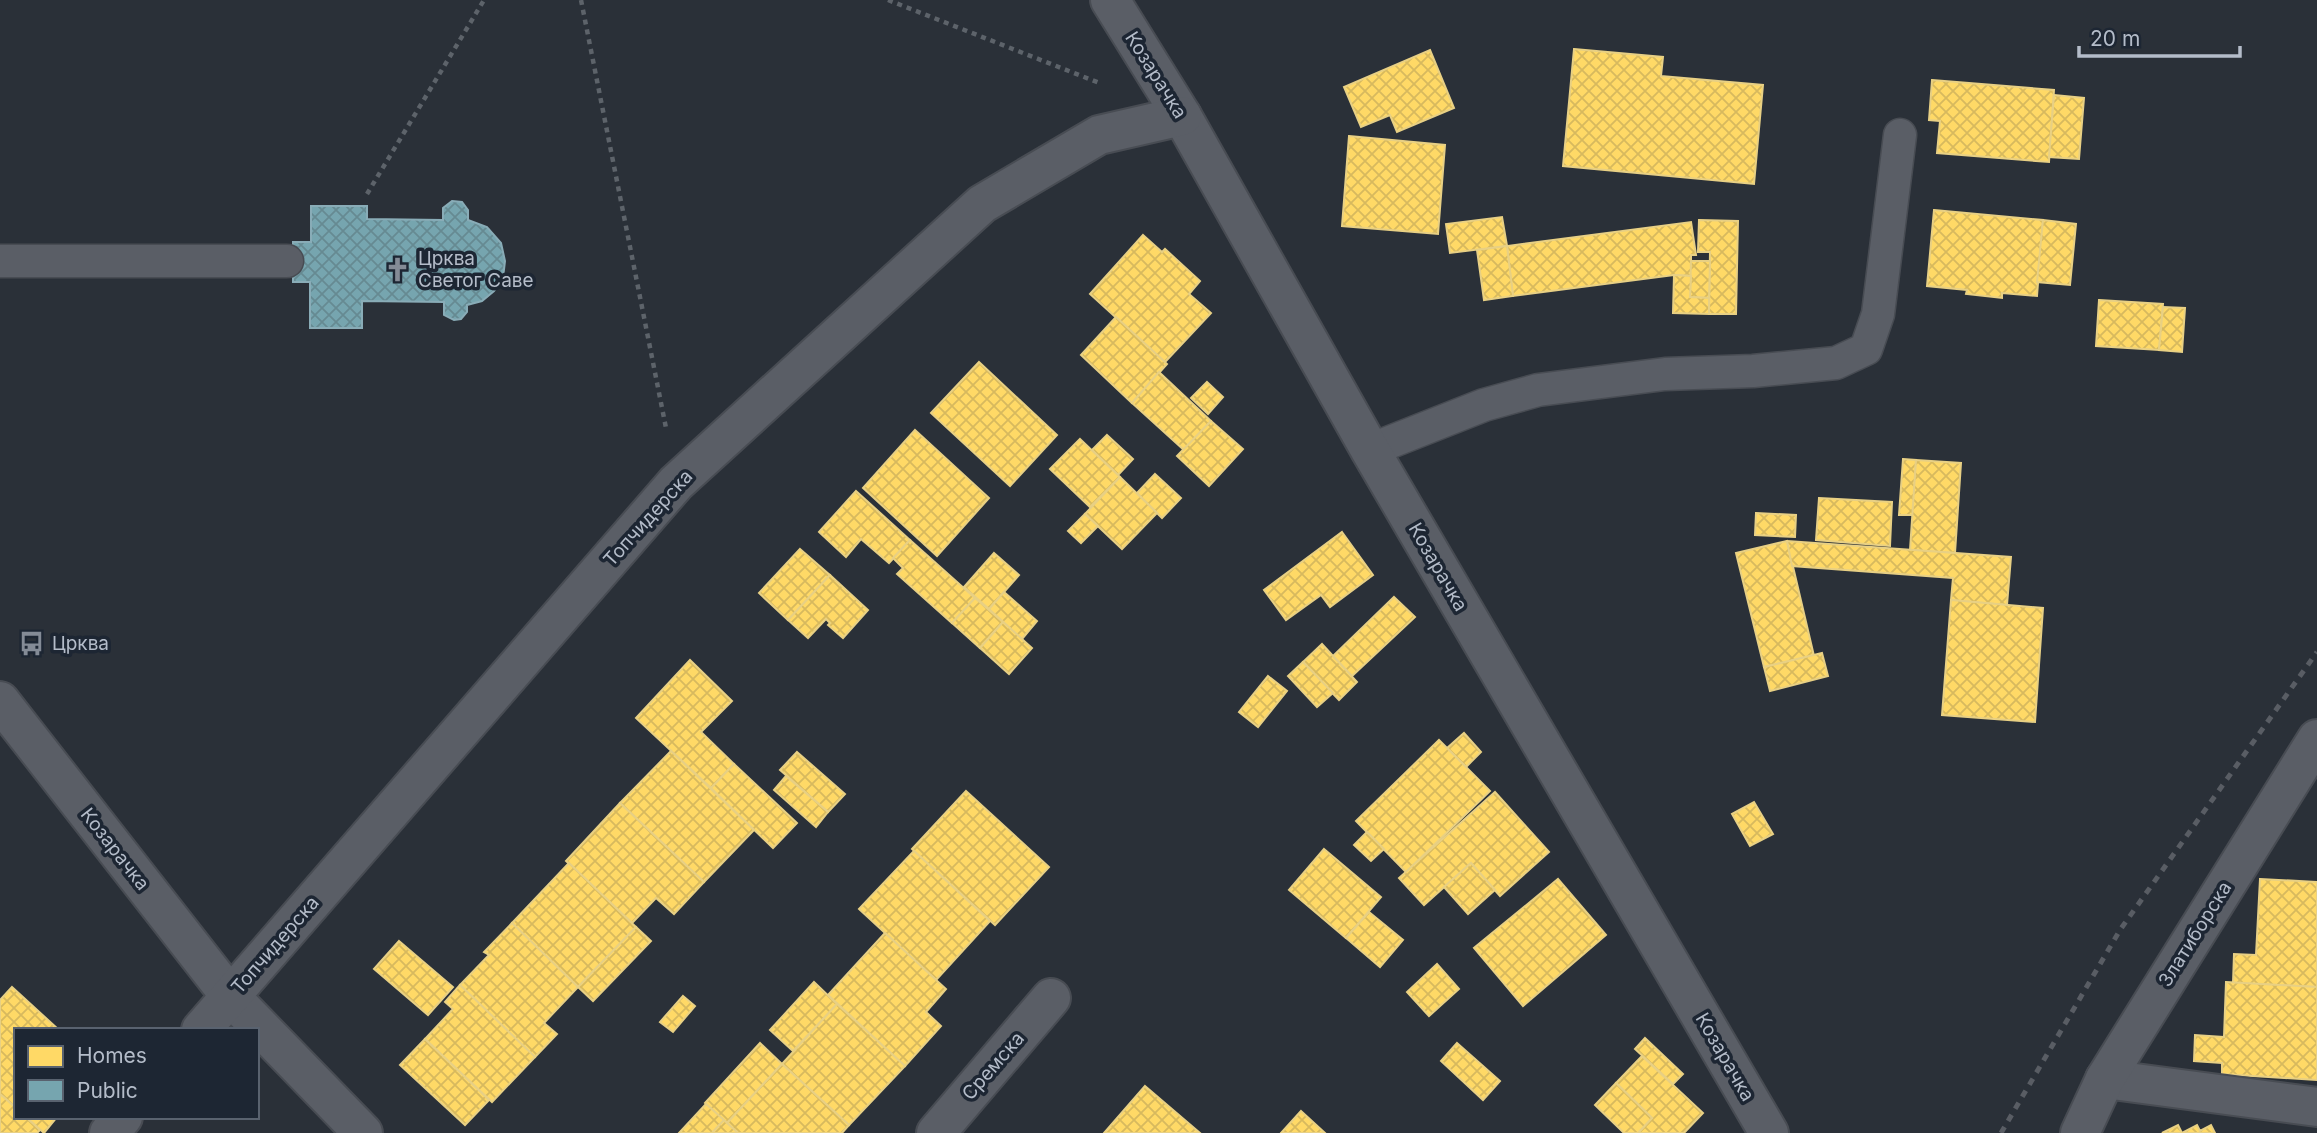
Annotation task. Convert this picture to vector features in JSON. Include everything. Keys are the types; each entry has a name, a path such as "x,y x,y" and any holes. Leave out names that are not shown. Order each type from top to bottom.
{"street":[{"name":"Козарачка","path":"1110,0 1182,116 1370,450 1769,1133"},
{"name":"Топчидерска","path":"203,1028 676,483 982,204 1099,135 1182,116"},
{"name":"Козарачка","path":"0,701 231,997 363,1133"},
{"name":"Златиборска","path":"2080,1133 2105,1079 2317,739"},
{"name":"Сремска","path":"936,1133 1051,998"},
{"path":"2105,1079 2317,1107"},
{"path":"109,1133 121,1119"}],"lane":[{"path":"1370,450 1484,405 1538,390 1665,374 1836,363 1866,349 1878,314 1900,135"},
{"path":"0,261 287,261"}],"path":[{"path":"367,194 484,0"},
{"path":"582,0 676,483"},
{"path":"888,0 1105,85"}],"building: Homes":[{"path":"1574,49 1663,57 1661,76 1763,85 1754,184 1563,166"},
{"path":"1430,50 1454,108 1397,132 1390,115 1361,127 1344,87"},
{"path":"1932,80 2054,90 2049,162 1937,153 1940,121 1929,120"},
{"path":"2054,95 2084,98 2079,159 2049,157"},
{"path":"1349,136 1445,145 1438,234 1342,226"},
{"path":"1934,210 2043,220 2037,296 2002,293 2002,298 1966,294 1967,290 1927,286"},
{"path":"1502,217 1507,246 1450,253 1446,224"},
{"path":"1699,220 1738,221 1736,314 1709,314 1710,252 1698,252"},
{"path":"2043,220 2076,224 2070,285 2037,282"},
{"path":"1691,222 1696,255 1691,255 1691,276 1674,275 1513,296 1507,246"},
{"path":"1143,235 1162,252 1165,249 1200,281 1189,294 1211,313 1165,362 1090,294"},
{"path":"1507,246 1513,296 1484,300 1477,250"},
{"path":"1691,261 1710,261 1709,298 1690,297"},
{"path":"1674,275 1691,276 1690,297 1709,298 1709,314 1673,313"},
{"path":"2099,300 2163,304 2159,350 2096,346"},
{"path":"2163,307 2185,308 2182,352 2159,350"},
{"path":"1116,317 1167,364 1132,403 1081,355"},
{"path":"979,362 1057,435 1010,486 931,413"},
{"path":"1159,372 1211,421 1184,450 1132,403"},
{"path":"1207,382 1223,397 1208,414 1191,398"},
{"path":"1211,421 1243,449 1209,486 1177,456"},
{"path":"915,430 989,498 937,556 863,488"},
{"path":"1107,435 1133,459 1118,475 1092,450"},
{"path":"1080,439 1120,477 1090,507 1050,469"},
{"path":"1903,459 1916,460 1913,515 1899,515"},
{"path":"1916,460 1961,463 1955,553 1910,550"},
{"path":"1155,474 1181,498 1162,518 1137,493"},
{"path":"1120,477 1157,513 1122,549 1085,514"},
{"path":"856,491 910,540 889,563 861,539 846,557 819,532"},
{"path":"1819,498 1892,502 1890,546 1816,540"},
{"path":"1756,513 1796,515 1795,537 1755,535"},
{"path":"1085,514 1098,526 1081,543 1068,531"},
{"path":"1342,532 1373,575 1330,607 1321,595 1286,620 1264,590"},
{"path":"910,540 975,598 952,623 897,574 903,568 893,558"},
{"path":"1787,541 1814,656 1764,667 1736,553"},
{"path":"1787,541 2011,557 2007,605 1951,600 1953,578 1792,566"},
{"path":"800,549 830,575 788,620 759,593"},
{"path":"994,553 1019,575 989,609 964,587"},
{"path":"830,575 868,610 843,638 828,625 830,623 826,619 808,638 788,620"},
{"path":"1004,592 1037,621 1022,639 989,609"},
{"path":"1394,597 1415,617 1352,676 1333,656"},
{"path":"975,598 1003,622 980,648 952,623"},
{"path":"1951,600 2043,608 2035,722 1942,715"},
{"path":"1003,622 1032,648 1009,674 980,648"},
{"path":"1322,644 1357,682 1339,700 1303,662"},
{"path":"1822,653 1828,676 1770,691 1764,667"},
{"path":"690,660 732,701 701,732 734,764 711,788 636,718"},
{"path":"1303,662 1333,693 1317,707 1288,676"},
{"path":"1268,676 1287,691 1258,727 1239,712"},
{"path":"1464,733 1481,752 1466,767 1447,748"},
{"path":"1439,740 1490,791 1406,872 1356,821"},
{"path":"671,751 754,830 704,882 620,803"},
{"path":"797,752 845,794 828,812 780,770"},
{"path":"734,764 797,823 773,848 711,788"},
{"path":"786,776 828,812 816,827 774,790"},
{"path":"966,791 1049,867 995,925 912,849"},
{"path":"1495,792 1549,852 1500,896 1471,863 1424,905 1399,878"},
{"path":"1754,802 1773,834 1750,846 1732,814"},
{"path":"620,803 704,882 674,914 656,898 632,923 566,861"},
{"path":"1367,832 1384,849 1371,861 1354,845"},
{"path":"1324,849 1381,897 1346,938 1289,890"},
{"path":"914,851 990,921 936,980 859,909"},
{"path":"569,863 636,927 578,987 512,923"},
{"path":"1471,863 1495,890 1468,914 1444,887"},
{"path":"1558,879 1606,935 1523,1006 1474,948"},
{"path":"2260,879 2317,882 2317,987 2233,983 2234,954 2256,955"},
{"path":"1369,912 1403,940 1380,967 1346,938"},
{"path":"512,923 578,987 544,1023 557,1034 535,1057 460,985 489,955 484,952"},
{"path":"636,927 651,941 593,1001 578,987"},
{"path":"885,933 946,989 926,1012 941,1026 905,1066 828,995"},
{"path":"399,941 453,987 428,1015 374,969"},
{"path":"1437,964 1459,989 1429,1016 1407,992"},
{"path":"814,982 837,1004 793,1051 770,1030"},
{"path":"2226,982 2317,987 2317,1080 2222,1074 2222,1063 2194,1061 2195,1035 2224,1037"},
{"path":"460,985 535,1057 492,1102 425,1039 453,1009 445,1002"},
{"path":"12,987 57,1028 14,1028 14,1106 0,1094 0,1000"},
{"path":"683,996 695,1006 673,1032 660,1022"},
{"path":"837,1004 905,1066 849,1125 782,1064"},
{"path":"1645,1038 1683,1074 1673,1084 1635,1049"},
{"path":"425,1039 489,1100 465,1125 400,1065"},
{"path":"760,1043 782,1064 727,1123 705,1103"},
{"path":"1457,1043 1500,1081 1483,1100 1441,1061"},
{"path":"1642,1056 1703,1113 1684,1133 1638,1133 1652,1118 1616,1083"},
{"path":"782,1064 849,1125 842,1133 738,1133 727,1123"},
{"path":"1616,1083 1652,1118 1638,1133 1624,1133 1595,1105"},
{"path":"1145,1086 1200,1133 1104,1133"},
{"path":"0,1094 14,1106 14,1119 28,1119 40,1130 37,1133 0,1133"},
{"path":"706,1104 724,1120 712,1133 679,1133"},
{"path":"1301,1111 1325,1133 1281,1133"},
{"path":"28,1119 55,1119 44,1133"},
{"path":"724,1120 727,1123 738,1133 712,1133"},
{"path":"2178,1125 2182,1133 2162,1133"},
{"path":"2197,1125 2200,1131 2211,1125 2215,1133 2182,1133"}],"building: Public":[{"name":"Црква Светог Саве","path":"452,201 462,202 468,210 468,220 487,227 501,243 505,261 503,278 494,291 482,301 467,305 467,312 461,319 454,320 444,315 444,302 362,301 362,328 310,328 310,282 293,282 293,242 311,242 311,206 367,206 367,219 443,220 443,208"}],"railway":[{"path":"2001,1133 2120,930 2317,652"}],"place":[{"name":"Црква Светог Саве","path":"398,269"},
{"name":"Црква","path":"32,643"}]}
